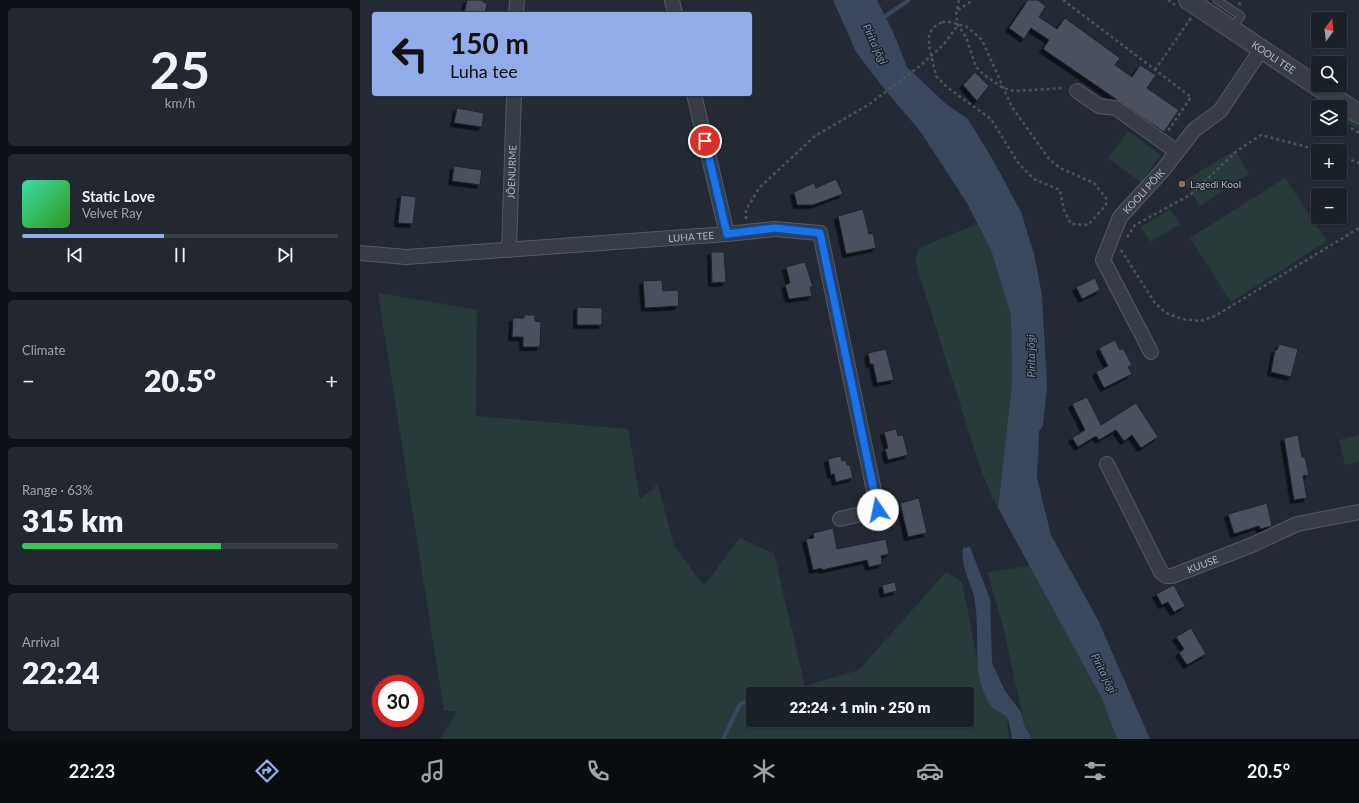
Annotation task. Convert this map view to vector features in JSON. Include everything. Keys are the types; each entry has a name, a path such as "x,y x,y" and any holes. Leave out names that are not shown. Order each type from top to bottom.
{"street":[{"path":"516,0 516,12"},
{"path":"672,0 675,12"},
{"name":"KOOLI TEE","path":"1190,8 1231,30 1359,114"},
{"name":"KOOLI PÕIK","path":"1151,352 1103,260 1120,217 1177,152 1194,130 1220,111 1261,50"},
{"path":"1077,91 1099,106 1116,108 1177,152"},
{"name":"JÕENURME","path":"509,250 514,96"},
{"path":"694,96 727,234"},
{"name":"LUHA TEE","path":"360,253 406,257 727,234 775,228 820,233 878,510 840,519"},
{"name":"KUUSE","path":"1107,464 1162,572 1166,576 1172,576 1252,545 1297,524 1359,512"}],"lane":[{"path":"1217,0 1241,16 1231,30"}],"path":[{"path":"959,0 957,10 958,25 966,37 976,67 983,74 1005,88 1014,91 1066,88 1077,91"},
{"path":"957,10 973,0"},
{"path":"1064,0 1191,97 1162,141"},
{"path":"1155,70 1190,8"},
{"path":"942,22 951,22 958,25 967,27 982,40 1005,88 1012,107 1050,159 1060,168 1094,182 1101,189 1106,198 1106,205 1088,225 1071,224 1064,210 1060,190 1034,179 1019,164 992,118 966,101 936,76 931,56 929,34 934,27 942,22"},
{"path":"747,232 746,210 759,188 815,136 868,105 920,66 944,44 958,25"},
{"path":"1126,239 1135,225 1190,195 1238,150 1261,135 1311,148"},
{"path":"1347,159 1359,163"},
{"path":"1123,245 1121,251 1155,303 1166,313 1182,319 1200,321 1215,316 1359,228"}],"shaded area":[{"path":"1347,117 1359,124 1359,130 1347,122"},
{"path":"1128,131 1161,155 1141,182 1108,158"},
{"path":"1235,150 1249,174 1200,206 1184,181"},
{"path":"1285,178 1311,217 1311,224 1316,224 1327,241 1231,302 1190,238"},
{"path":"1170,209 1180,224 1151,242 1141,227"},
{"path":"977,224 992,253 1011,316 1012,383 998,508 979,464 915,261 919,248"},
{"path":"378,293 477,310 476,416 628,429 640,499 658,484 674,546 704,586 740,538 774,554 805,686 859,670 946,572 962,582 983,689 992,707 1007,718 1009,739 440,739 457,711 444,711"},
{"path":"1359,435 1359,462 1345,465 1339,440"},
{"path":"1030,566 1102,699 1117,739 1032,739 1025,727 1003,626 987,572"}],"water":[{"name":"Pirita jõgi","path":"833,0 877,0 893,32 907,67 946,104 968,119 993,160 1021,212 1034,254 1042,295 1047,386 1043,426 1039,431 1037,478 1051,535 1098,620 1150,739 1117,739 1102,699 998,508 1012,383 1011,316 992,253 967,203 920,131 886,91 856,52"},
{"path":"970,547 990,599 992,663 1005,691 1021,712 1025,727 1032,739 1012,739 1010,725 1007,718 992,707 982,688 978,664 977,617 973,593 963,561 963,548"}],"building":[{"path":"467,0 483,0 483,2 487,3 485,12 464,12"},
{"path":"1028,0 1038,0 1046,6 1039,17 1057,29 1065,18 1120,58 1115,65 1132,77 1140,65 1156,75 1147,88 1179,110 1164,132 1043,49 1049,40 1031,28 1024,39 1009,28"},
{"path":"975,72 989,86 977,101 963,85"},
{"path":"457,108 484,113 482,127 454,123"},
{"path":"454,166 482,170 480,185 452,181"},
{"path":"836,179 843,194 813,205 797,205 794,192 814,183 816,188"},
{"path":"401,195 416,197 413,224 398,223"},
{"path":"863,209 869,234 873,233 876,248 846,254 838,216"},
{"path":"711,252 724,252 726,282 712,283"},
{"path":"805,262 813,287 810,287 812,296 789,299 785,285 790,283 786,267"},
{"path":"1095,278 1100,290 1082,299 1076,287"},
{"path":"662,280 663,291 678,290 679,306 645,308 643,281"},
{"path":"577,307 602,308 602,325 577,325"},
{"path":"524,315 535,315 535,321 541,322 540,347 523,347 523,337 512,337 513,318 524,318"},
{"path":"1115,340 1120,350 1123,348 1132,365 1128,367 1132,374 1104,388 1096,372 1108,366 1099,348"},
{"path":"1279,344 1298,349 1291,377 1271,372 1275,350 1277,350"},
{"path":"886,349 894,380 877,383 873,364 870,364 868,353"},
{"path":"1087,397 1101,425 1136,403 1158,437 1141,448 1132,435 1124,441 1116,430 1099,440 1096,436 1078,447 1072,438 1085,430 1072,404"},
{"path":"896,429 898,436 903,435 908,455 888,460 885,449 888,448 884,432"},
{"path":"1298,435 1302,457 1305,457 1309,475 1303,476 1307,498 1294,500 1284,438"},
{"path":"841,456 842,461 846,460 847,465 850,465 853,478 836,482 834,474 831,475 828,459"},
{"path":"919,498 927,533 908,537 900,503"},
{"path":"1267,503 1272,526 1260,529 1259,526 1234,534 1228,514"},
{"path":"833,528 837,549 886,539 889,554 881,556 882,564 869,567 867,560 822,570 822,568 813,570 806,539 814,538 813,533"},
{"path":"895,582 897,591 884,594 882,585"},
{"path":"1174,585 1185,606 1174,612 1168,602 1162,605 1156,594"},
{"path":"1191,628 1206,654 1187,665 1179,653 1184,649 1176,637"}],"waterway":[{"path":"881,19 909,0"},
{"path":"723,739 740,704 746,702"}],"place":[{"name":"Lagedi Kool","path":"1182,184"}],"route":[{"path":"705,141 727,234 775,228 820,233 878,510"}]}
